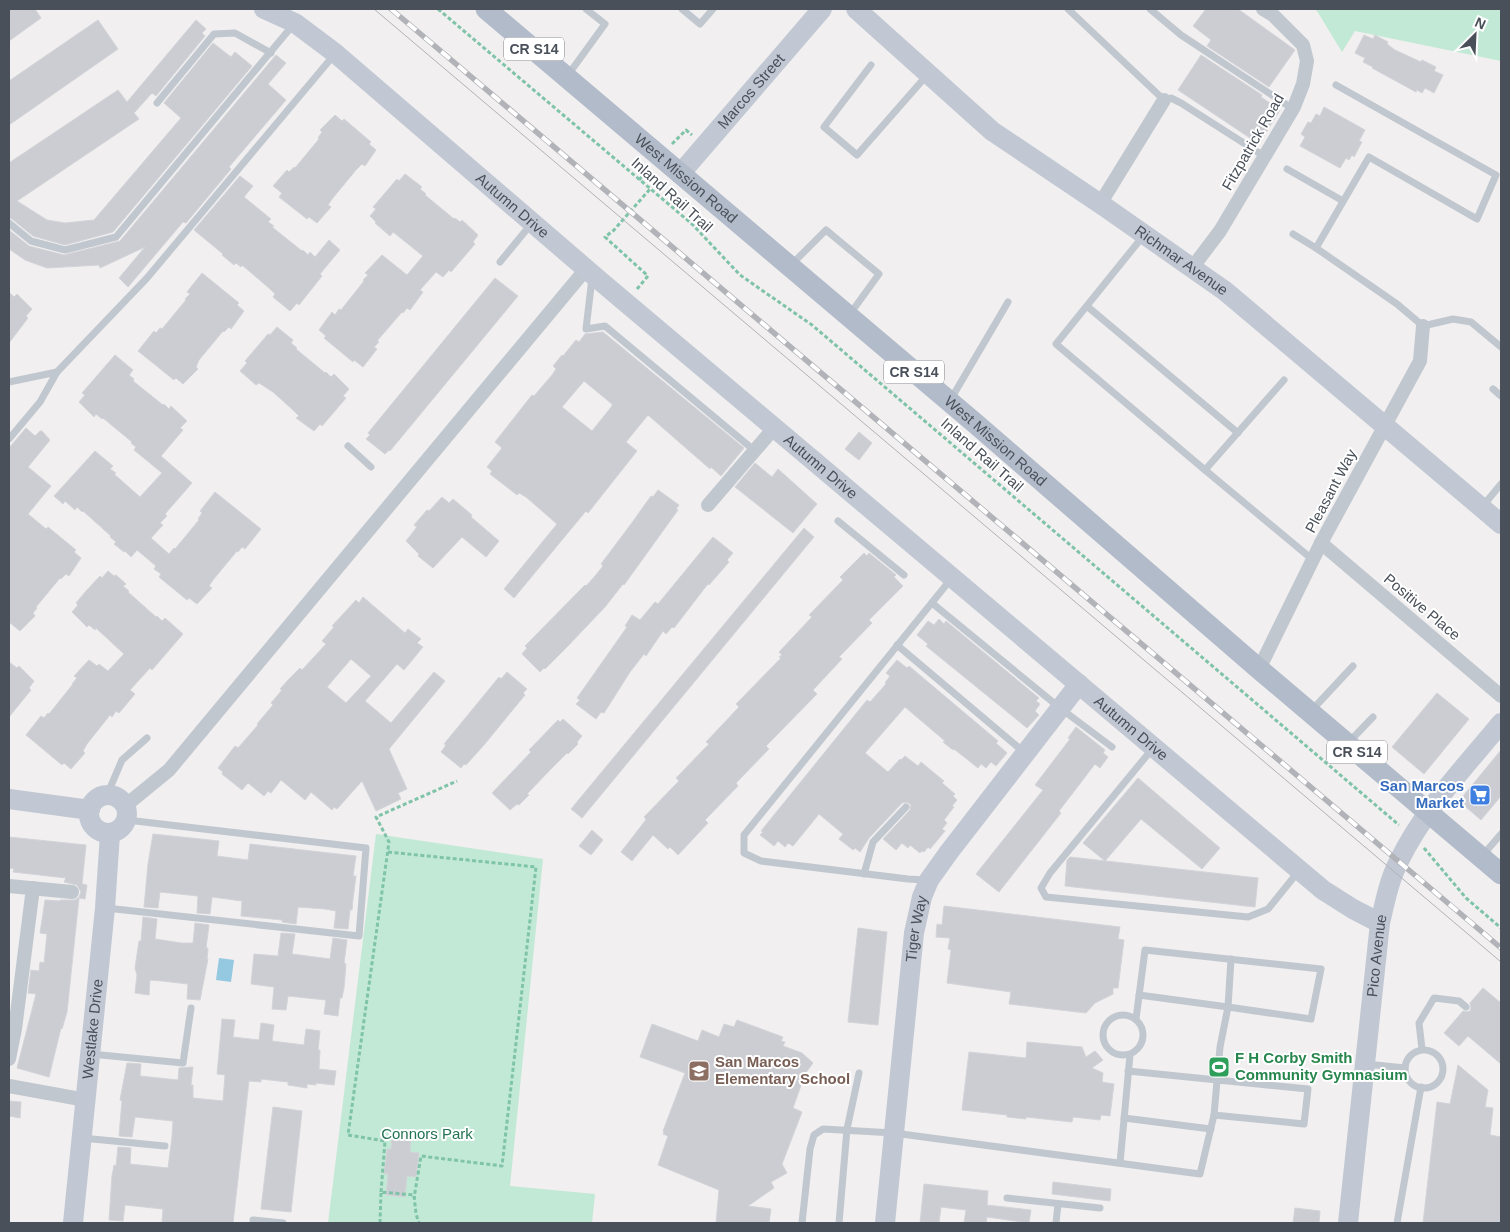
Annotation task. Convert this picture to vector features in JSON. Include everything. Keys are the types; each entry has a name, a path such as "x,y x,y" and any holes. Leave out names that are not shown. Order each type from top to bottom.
{"main road":[{"name":"West Mission Road","path":"495,13 566,77 950,402 1259,669 1501,874"}],"street":[{"name":"Autumn Drive","path":"264,9 295,23 335,53 589,272 1323,890 1380,923"},
{"name":"Marcos Street","path":"680,174 822,9"},
{"name":"Richmar Avenue","path":"856,9 992,131 1224,291 1501,524"},
{"name":"Fitzpatrick Road","path":"1192,268 1220,231 1293,109 1303,84 1307,60 1303,45 1273,15 1263,9"},
{"path":"1100,204 1164,100"},
{"path":"126,813 118,798 107,795 96,800 90,810 90,822 98,831 110,834 120,830 126,813 190,746 589,272"},
{"name":"Pleasant Way","path":"1259,669 1321,543 1420,361 1423,326"},
{"path":"708,505 775,427"},
{"name":"Positive Place","path":"1321,543 1501,696"},
{"name":"Tiger Way","path":"885,1223 914,933 922,896 929,880 949,852 1079,684"},
{"name":"Pico Avenue","path":"1348,1223 1380,923 1398,861 1427,812 1501,723"},
{"path":"9,800 90,810"},
{"name":"Westlake Drive","path":"73,1223 105,908 110,834"},
{"path":"9,886 72,892"},
{"path":"9,1059 15,1028 33,888"},
{"path":"9,1086 86,1100"}],"lane":[{"path":"566,77 605,24 586,9"},
{"path":"682,9 700,24 713,9"},
{"path":"1068,9 1164,100 1171,98 1181,103 1264,156"},
{"path":"1150,9 1182,35 1293,109"},
{"path":"9,223 31,241 65,250 116,237 295,23"},
{"path":"157,103 214,34 235,33 270,53"},
{"path":"9,439 40,402 57,372 147,278 335,53"},
{"path":"872,64 824,126 857,155 928,74"},
{"path":"1316,248 1369,157 1476,219 1496,175 1336,85"},
{"path":"1287,169 1343,201"},
{"path":"500,262 532,223"},
{"path":"790,266 826,230 879,274 849,316"},
{"path":"1294,234 1396,304 1423,326 1453,318 1471,322 1501,347"},
{"path":"1144,235 1056,344 1313,560"},
{"path":"589,272 586,329 606,326 755,450"},
{"path":"950,402 1008,302"},
{"path":"1088,306 1238,433"},
{"path":"9,382 57,372"},
{"path":"1205,470 1284,380"},
{"path":"1493,389 1501,396"},
{"path":"348,446 372,467"},
{"path":"1482,507 1501,484"},
{"path":"838,521 904,575"},
{"path":"929,880 908,880 761,861 744,853 744,835 953,577"},
{"path":"932,603 1060,708 1112,747"},
{"path":"897,646 1025,753"},
{"path":"1310,712 1353,666"},
{"path":"1347,744 1373,717"},
{"path":"107,795 122,760 147,738"},
{"path":"1154,747 1050,872 1041,888 1046,897 1248,917 1268,909 1299,870"},
{"path":"864,874 873,842 906,807"},
{"path":"105,908 359,936 366,848 126,813"},
{"path":"1481,857 1501,834"},
{"path":"1136,1019 1139,995 1145,950 1321,969 1312,1018 1139,995"},
{"path":"802,1223 810,1149 814,1136 823,1129 894,1133 1200,1174 1214,1115 1220,1047 1228,1007 1231,959"},
{"path":"1422,1050 1419,1023 1434,998 1459,1001 1466,1007"},
{"path":"90,1054 183,1063 191,1008"},
{"path":"1130,1015 1136,1019 1144,1031 1144,1039 1141,1046 1130,1054 1122,1056 1115,1054 1109,1050 1103,1037 1103,1030 1110,1019 1116,1016 1130,1015"},
{"path":"1422,1050 1434,1052 1439,1056 1444,1069 1439,1081 1434,1085 1421,1087 1410,1081 1405,1068 1410,1056 1422,1050"},
{"path":"1120,1163 1130,1054"},
{"path":"1364,1063 1405,1068"},
{"path":"1128,1071 1308,1089 1304,1124 1214,1115"},
{"path":"839,1223 847,1129 859,1073"},
{"path":"1397,1223 1421,1087"},
{"path":"1124,1118 1211,1129"},
{"path":"82,1138 165,1146"},
{"path":"1006,1198 1100,1208"},
{"path":"1056,1223 1058,1204"},
{"path":"253,1220 283,1223"}],"path":[{"name":"Inland Rail Trail","path":"438,9 692,224 740,275 812,325 1385,811 1430,852 1438,865 1466,898 1501,928"},
{"path":"634,293 648,276 605,238 650,189"},
{"path":"380,1223 385,1141 348,1135 389,842 376,817 457,781"},
{"path":"388,852 536,867 502,1166 421,1156 414,1198 419,1223"},
{"path":"382,1192 414,1196 414,1198"}],"green space":[{"path":"1314,9 1501,9 1501,61 1355,31 1342,52"},
{"name":"Connors Park","path":"376,834 543,859 510,1186 595,1194 592,1223 328,1223"}],"water":[{"path":"219,958 234,960 231,982 216,980"}],"building":[{"path":"9,9 35,9 41,18 9,41"},
{"path":"1206,9 1238,9 1295,50 1269,87 1207,46 1211,40 1193,26"},
{"path":"98,20 118,49 9,125 9,81"},
{"path":"196,20 206,29 202,33 205,36 156,96 152,93 134,113 139,119 17,201 47,220 65,223 94,220 181,118 164,103 213,43 231,57 235,52 252,66 113,232 65,245 33,236 9,218 9,163 118,90 127,102"},
{"path":"1364,35 1373,39 1375,35 1388,42 1387,44 1395,50 1436,67 1434,71 1443,75 1434,93 1425,88 1422,93 1417,90 1416,92 1363,62 1365,58 1355,53"},
{"path":"276,55 286,63 268,84 286,100 229,167 231,169 186,223 183,222 128,287 119,278 145,247 100,268 99,265 47,268 25,260 9,249 9,230 29,246 64,255 120,241"},
{"path":"1201,55 1262,95 1261,97 1280,110 1259,144 1178,90"},
{"path":"1324,107 1365,130 1359,141 1362,142 1354,157 1352,155 1349,160 1346,158 1340,168 1300,146 1305,137 1301,134 1308,122 1311,123 1316,114 1320,116"},
{"path":"335,115 342,121 344,119 371,142 369,144 376,150 365,166 362,164 356,170 332,199 328,205 331,207 317,223 309,217 307,219 279,197 282,193 273,186 287,170 289,172 295,168 319,139 322,132 320,130"},
{"path":"405,174 422,187 420,189 425,195 454,219 460,222 462,220 478,235 473,242 475,244 451,272 449,270 443,277 436,272 420,290 423,292 410,310 407,308 402,312 377,341 379,342 374,347 377,349 363,367 354,360 353,362 324,338 326,336 319,330 332,312 335,315 339,309 341,310 368,275 365,273 382,255 407,275 423,256 393,232 390,236 370,216 376,209 373,207 397,179 399,181"},
{"path":"240,176 253,186 244,197 271,219 268,222 274,226 272,227 302,251 308,255 310,252 315,257 329,240 340,250 320,274 322,276 299,305 297,303 290,311 273,297 275,294 270,289 242,265 241,267 236,263 234,265 194,230"},
{"path":"202,273 239,303 237,305 244,311 231,329 229,327 223,331 199,360 196,367 198,369 183,384 176,378 174,380 138,351 154,331 156,333 160,328 162,329 186,300 190,294 187,292"},
{"path":"495,278 518,296 390,451 385,454 366,439 370,435 368,433"},
{"path":"9,292 14,297 17,294 32,309 26,316 28,318 9,343"},
{"path":"277,327 293,340 291,343 296,349 331,377 334,374 349,389 343,396 346,398 322,426 320,424 314,431 296,418 299,416 273,392 259,383 256,385 240,371 247,363 245,361 268,334 270,335"},
{"path":"603,332 744,448 721,476 711,467 710,469 648,415 626,442 637,451 588,513 586,511 514,598 504,589 557,524 526,497 519,493 517,495 490,474 492,471 487,467 502,448 495,442 532,395 534,396 552,375 556,369 553,366 562,355 576,340 579,342 585,334","holes":["584,381 612,404 592,431 562,407"]},
{"path":"115,355 133,370 129,375 134,379 133,381 169,409 171,406 187,421 180,428 183,430 161,456 192,483 165,514 167,516 160,523 163,525 151,538 169,554 199,520 202,513 200,511 215,492 261,529 245,549 242,547 237,551 213,580 209,586 212,588 197,604 189,598 187,600 159,577 161,574 154,569 156,566 137,550 131,557 114,544 116,542 111,536 83,511 77,507 75,510 65,501 63,504 54,496 95,451 113,466 110,469 116,473 114,474 140,497 162,473 134,450 136,447 132,442 103,418 96,414 94,417 79,402 85,395 82,393"},
{"path":"26,428 35,436 42,431 50,440 28,467 51,486 28,514 46,529 48,527 76,550 74,552 81,558 69,576 66,574 60,578 36,607 33,613 35,616 20,631 9,622 9,448"},
{"path":"859,432 872,443 859,460 845,449"},
{"path":"755,463 772,477 778,469 817,504 793,533 735,487"},
{"path":"658,490 679,505 676,509 678,510 624,585 565,649 540,672 522,654 527,648 525,646 595,576 603,566 601,564 651,496 653,497"},
{"path":"442,497 449,503 453,499 499,541 486,557 462,537 433,568 418,556 419,554 406,541 417,527 414,525"},
{"path":"804,528 814,537 582,818 571,809"},
{"path":"713,537 733,553 727,560 729,562 708,584 674,628 672,627 666,634 663,631 646,656 644,654 630,672 604,713 601,712 596,719 576,704 580,700 577,698 627,627 625,626 632,615 640,620 655,602 658,604"},
{"path":"864,553 867,556 869,553 896,575 894,577 903,586 869,620 872,623 839,657 842,659 813,690 817,694 766,746 769,749 736,783 738,786 705,820 708,823 678,855 670,847 668,849 653,835 632,861 621,852 645,821 644,817 679,781 676,778 709,744 706,742 739,707 736,704 781,658 779,657 782,655 779,652 812,617 809,615 843,580 840,577"},
{"path":"108,571 126,584 123,586 128,592 156,617 162,621 165,618 183,634 152,670 150,668 130,690 135,694 119,713 116,711 112,717 110,715 87,744 83,751 85,753 71,769 64,763 62,765 26,735 41,716 44,718 49,714 77,678 74,676 89,660 97,666 99,664 108,671 124,654 96,628 95,630 89,625 87,627 72,612 78,605 76,603 86,591 100,576 102,578"},
{"path":"363,597 405,633 408,629 421,639 417,643 423,647 404,670 397,664 365,701 391,723 434,672 445,681 389,749 407,789 398,793 401,799 376,811 362,781 337,809 334,807 332,810 311,792 305,800 281,780 271,793 268,791 264,796 248,783 242,790 222,774 223,772 218,768 235,746 238,748 258,725 273,705 271,703 282,690 280,689 300,668 302,670 326,644 322,641 334,627 332,626 356,600 359,603","holes":["351,659 371,676 346,703 327,687"]},
{"path":"939,619 944,624 946,621 1039,698 1036,701 1040,704 1035,711 1039,715 1027,728 926,646 928,644 917,635 928,621 934,625"},
{"path":"897,660 907,668 909,666 998,741 996,743 1007,753 996,766 991,762 986,768 981,764 978,768 943,742 945,741 905,707 865,753 888,772 905,756 918,766 921,762 944,781 942,783 955,794 953,796 957,800 944,820 947,823 942,829 945,831 930,849 928,847 924,852 920,853 910,845 908,848 902,843 896,850 883,839 910,810 911,805 907,802 902,803 869,838 860,852 855,848 853,850 839,839 843,834 819,814 793,846 788,843 785,847 778,841 774,846 760,835 763,832 761,831 867,700 870,702 886,684 890,676 886,673"},
{"path":"9,662 17,668 19,666 34,681 29,688 31,690 9,717"},
{"path":"507,672 527,689 523,693 525,695 484,745 461,768 441,752 446,745 444,744 499,677 501,679"},
{"path":"1437,693 1469,719 1424,774 1392,747"},
{"path":"563,719 582,736 577,742 578,744 551,769 519,805 517,804 510,810 492,793 531,752 529,750 558,720 560,722"},
{"path":"1076,727 1105,750 1103,753 1108,757 1100,768 1095,764 1059,811 1061,813 999,892 976,874 1043,790 1035,785 1070,739 1068,738"},
{"path":"1501,750 1501,796 1481,820 1459,801"},
{"path":"1138,778 1220,848 1202,869 1141,819 1105,861 1083,843"},
{"path":"592,830 603,840 591,855 579,846"},
{"path":"153,834 219,841 217,856 248,860 250,844 356,856 353,876 356,876 348,929 334,928 336,911 325,909 298,907 296,924 282,922 282,920 241,916 242,901 212,897 210,914 197,913 198,896 160,892 158,908 144,907"},
{"path":"9,837 86,845 82,884 87,885 85,899 79,898 67,1012 61,1028 49,1077 17,1068 36,994 28,993 31,970 39,971 40,962 44,963 47,934 40,933 45,900 75,900 81,892 77,885 64,882 66,878 13,872 14,869 9,868"},
{"path":"1070,857 1258,878 1255,907 1065,886 1067,860"},
{"path":"944,906 1120,927 1118,939 1124,940 1118,988 1113,988 1113,994 1095,1003 1086,1013 1009,1004 1011,992 947,983 951,950 948,949 950,938 936,937 937,924 942,925"},
{"path":"143,917 157,919 155,939 181,943 193,943 195,923 209,925 206,948 208,948 208,959 200,1000 187,999 188,984 162,981 150,980 149,995 135,993 137,975 135,968 139,941 141,941"},
{"path":"858,928 887,932 878,1025 848,1022"},
{"path":"281,933 295,934 292,954 330,959 333,938 347,940 344,963 346,964 344,988 342,998 340,998 338,1016 324,1014 326,1000 288,996 286,1010 272,1009 274,987 251,984 254,954 278,956"},
{"path":"1483,988 1501,1003 1501,1064 1468,1036 1459,1046 1444,1033 1463,1011 1470,1011 1470,1003"},
{"path":"222,1019 235,1020 233,1037 259,1040 261,1023 274,1025 272,1041 304,1045 306,1029 320,1031 319,1069 336,1071 334,1085 307,1084 307,1088 288,1085 288,1082 261,1079 261,1082 249,1081 233,1223 162,1223 163,1209 125,1205 123,1221 109,1220 112,1176 114,1165 116,1166 118,1147 131,1148 130,1164 168,1168 172,1137 173,1121 135,1117 132,1137 119,1136 122,1101 120,1100 127,1063 141,1064 140,1076 178,1080 179,1068 193,1067 191,1085 193,1085 193,1098 223,1101 225,1075 217,1074"},
{"path":"737,1020 783,1037 781,1041 785,1042 783,1046 802,1053 813,1063 805,1074 793,1108 802,1112 782,1164 787,1173 771,1182 774,1188 748,1206 771,1209 769,1223 716,1223 719,1190 658,1165 668,1136 663,1134 663,1131 685,1073 640,1057 652,1024 698,1041 702,1030 719,1037 724,1024 734,1027"},
{"path":"1027,1042 1082,1047 1086,1057 1095,1051 1103,1060 1092,1068 1103,1073 1102,1082 1114,1084 1110,1116 1101,1115 1100,1120 1073,1117 1072,1122 1007,1117 1007,1115 962,1110 969,1052 1026,1058"},
{"path":"1458,1065 1488,1090 1485,1107 1493,1108 1490,1135 1501,1137 1501,1223 1423,1223 1437,1102 1450,1104"},
{"path":"9,1101 21,1102 20,1118 9,1116"},
{"path":"273,1107 302,1111 291,1212 261,1209"},
{"path":"392,1137 411,1139 410,1152 419,1153 416,1177 407,1176 405,1197 386,1195 388,1174 384,1174 387,1149 391,1149"},
{"path":"1053,1182 1111,1189 1110,1201 1052,1194"},
{"path":"924,1184 988,1191 987,1205 1031,1210 1029,1223 987,1217 986,1223 964,1223 966,1210 941,1207 939,1223 920,1223"},
{"path":"1295,1208 1320,1211 1319,1223 1293,1223"}],"tram line":[{"path":"374,9 1501,962"}],"railway":[{"path":"391,9 1501,948"}],"place":[{"name":"San Marcos Market","path":"1480,795"},
{"name":"F H Corby Smith Community Gymnasium","path":"1219,1067"},
{"name":"San Marcos Elementary School","path":"699,1071"}]}
